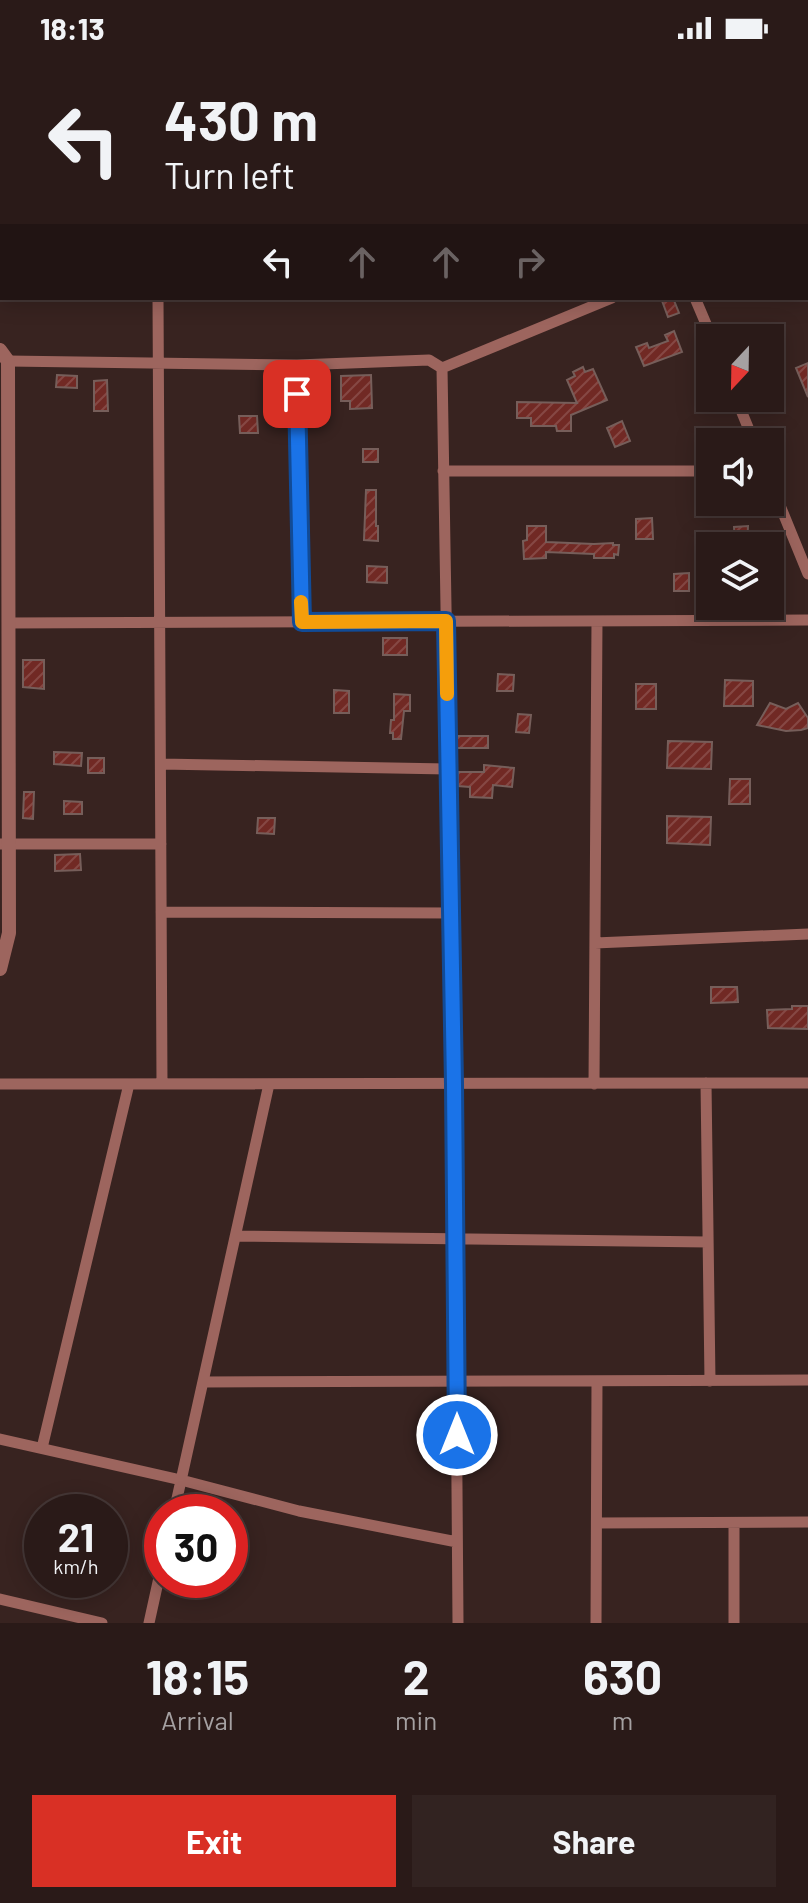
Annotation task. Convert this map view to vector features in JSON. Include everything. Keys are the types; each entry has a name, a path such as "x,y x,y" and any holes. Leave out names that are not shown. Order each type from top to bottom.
{"street":[{"path":"158,300 162,1084"},
{"path":"442,368 607,300"},
{"path":"696,300 706,324"},
{"path":"0,969 9,933 4,844 9,623 4,356 297,365 429,360 442,368"},
{"path":"297,365 302,622"},
{"path":"442,368 454,1084 458,1623"},
{"path":"443,471 696,471"},
{"path":"784,515 808,574"},
{"path":"9,623 808,620"},
{"path":"594,1084 597,621"},
{"path":"161,764 448,769"},
{"path":"4,844 161,844"},
{"path":"161,912 451,913"},
{"path":"595,943 808,934"},
{"path":"706,1083 710,1381"},
{"path":"0,1084 808,1083"},
{"path":"42,1448 129,1084"},
{"path":"178,1494 269,1084"},
{"path":"236,1236 708,1242"},
{"path":"203,1382 808,1380"},
{"path":"596,1623 597,1381"},
{"path":"0,1439 181,1480 299,1511 457,1542"},
{"path":"597,1523 808,1522"},
{"path":"734,1523 734,1623"},
{"path":"149,1623 155,1598"},
{"path":"0,1599 102,1623"}],"building":[{"path":"662,300 674,300 679,313 668,317"},
{"path":"674,331 682,352 644,366 636,347 647,343 649,348 668,341 665,335"},
{"path":"808,363 808,397 796,368"},
{"path":"583,367 585,372 593,369 607,400 571,415 571,431 557,431 556,426 531,426 531,418 517,418 517,402 577,403 567,380 575,376 573,372"},
{"path":"57,375 77,376 77,388 56,387"},
{"path":"371,375 372,408 350,409 350,401 341,401 341,376"},
{"path":"107,380 108,411 94,411 94,381"},
{"path":"239,416 257,416 258,433 240,433"},
{"path":"622,421 630,441 615,447 607,428"},
{"path":"363,449 378,449 378,462 363,462"},
{"path":"366,490 376,490 378,541 364,540"},
{"path":"652,518 653,539 636,539 636,519"},
{"path":"527,526 546,526 546,542 613,543 619,545 618,555 614,554 614,558 594,558 594,554 546,552 546,558 524,559 523,541 527,540"},
{"path":"748,526 748,532 734,532 734,527"},
{"path":"367,566 387,567 387,583 367,582"},
{"path":"689,573 689,591 674,591 674,574"},
{"path":"383,638 407,638 407,655 383,655"},
{"path":"23,660 44,660 44,689 23,687"},
{"path":"498,674 514,675 513,691 497,691"},
{"path":"725,680 753,681 753,706 724,706"},
{"path":"636,684 656,684 656,709 636,709"},
{"path":"334,690 349,691 349,713 334,713"},
{"path":"394,694 410,695 410,711 404,711 401,739 393,739 393,733 390,733 391,720 394,720"},
{"path":"770,703 786,709 798,703 808,718 808,728 786,731 757,725"},
{"path":"518,714 531,715 529,733 516,732"},
{"path":"457,736 488,736 488,748 457,748"},
{"path":"668,741 712,742 711,769 667,768"},
{"path":"54,752 82,753 81,766 54,764"},
{"path":"88,758 104,758 104,773 88,773"},
{"path":"484,765 514,768 512,787 493,785 492,798 470,797 470,787 458,786 458,772 484,772"},
{"path":"730,779 750,779 750,804 729,804"},
{"path":"24,792 34,792 33,819 23,818"},
{"path":"64,801 82,802 82,814 64,814"},
{"path":"667,816 711,817 710,845 667,843"},
{"path":"258,818 275,818 274,834 257,833"},
{"path":"80,854 81,870 55,871 55,855"},
{"path":"711,987 737,987 738,1002 711,1003"},
{"path":"792,1006 808,1006 808,1029 768,1028 767,1010 792,1009"}],"slow traffic":[{"path":"301,602 302,622 446,621 447,694"}],"route":[{"path":"297,394 302,622 446,621 457,1435"}]}
